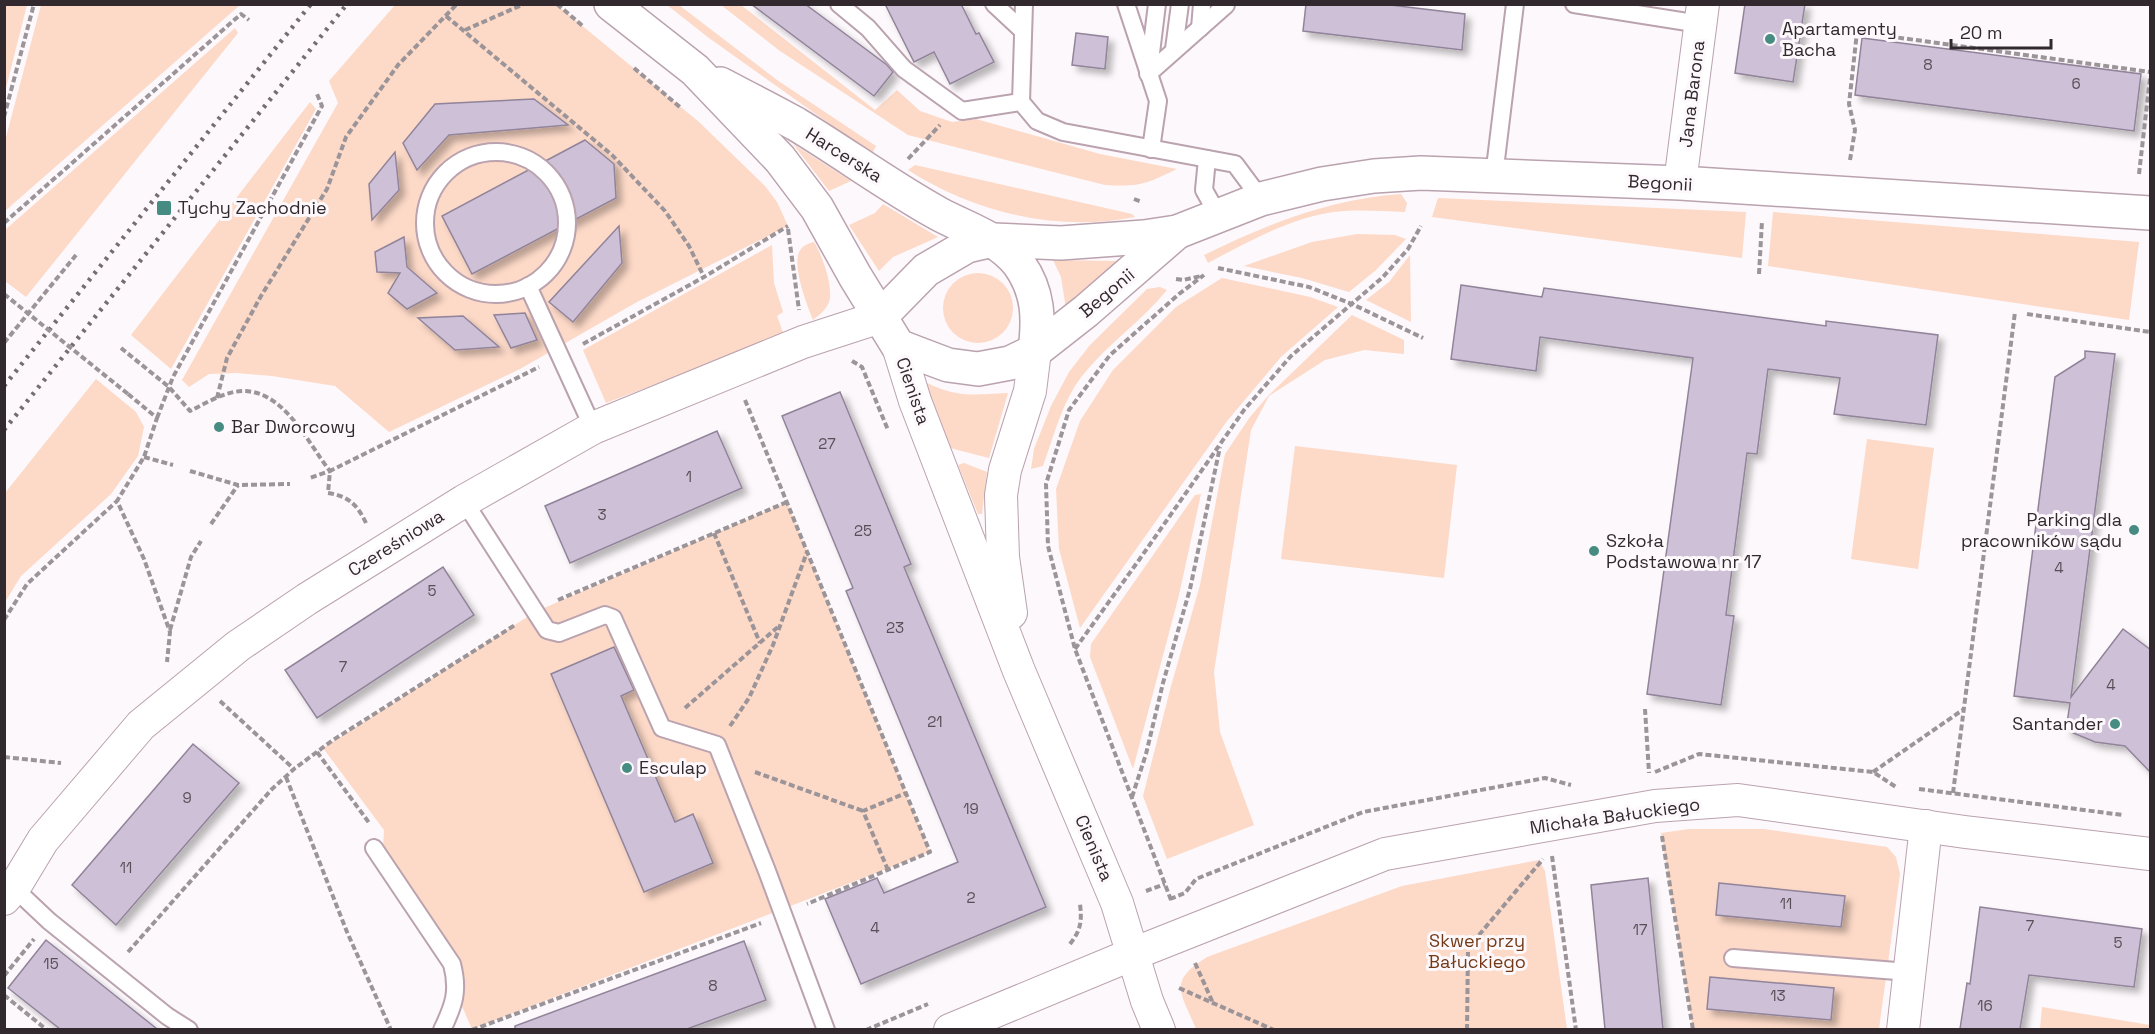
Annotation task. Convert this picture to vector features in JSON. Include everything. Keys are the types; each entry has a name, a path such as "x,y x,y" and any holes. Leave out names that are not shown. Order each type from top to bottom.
{"street":[{"name":"Harcerska","path":"611,4 694,70 780,159 817,208 880,317"},
{"name":"Jana Barona","path":"1680,183 1702,14"},
{"name":"Harcerska","path":"694,70 796,124 938,214 993,240"},
{"name":"Begonii","path":"993,240 1061,243 1144,237 1177,232 1261,199 1322,184 1374,176 1421,173 1680,183 2151,213"},
{"name":"Begonii","path":"1035,351 1094,305 1177,232"},
{"path":"993,240 1018,262 1034,295 1039,321 1035,351 1010,363 978,369 948,365 898,346 880,317 926,270 967,246 993,240"},
{"name":"Czereśniowa","path":"9,893 43,840 141,725 238,646 307,599 464,501 593,428 803,342 880,317"},
{"name":"Cienista","path":"898,346 915,401 1019,671 1117,903 1147,1001 1159,1029"},
{"name":"Cienista","path":"1019,671 1003,556 1001,495 1005,470 1030,390 1035,351"},
{"name":"Michała Bałuckiego","path":"950,1029 1385,854 1655,806 1737,800 1965,832 2151,854"},
{"path":"1903,1029 1926,826"}],"lane":[{"path":"839,4 868,28 904,69 962,111 1021,102"},
{"path":"858,4 868,28"},
{"path":"994,4 1023,31"},
{"path":"1024,4 1021,102 1037,121 1062,132 1235,164 1261,199"},
{"path":"1126,4 1158,101 1151,149"},
{"path":"1148,74 1157,4"},
{"path":"1174,49 1180,4"},
{"path":"1200,28 1202,4"},
{"path":"1494,176 1515,4"},
{"path":"1574,4 1702,14"},
{"path":"1148,74 1226,5"},
{"path":"497,152 514,154 531,161 557,186 564,202 567,220 566,238 559,256 548,271 528,286 516,291 497,294 479,292 461,284 446,273 434,258 425,222 428,204 435,186 461,161 479,154 497,152"},
{"path":"1207,159 1204,190 1218,215"},
{"path":"528,286 593,428"},
{"path":"464,501 547,630 559,633 605,615 613,618 662,729 720,753 826,1029"},
{"path":"374,848 452,964 457,982 452,1010 442,1029"},
{"path":"9,893 49,921 167,1016 189,1029"},
{"path":"1733,958 1909,972"}],"path":[{"path":"4,117 34,4"},
{"path":"217,398 227,358 261,296 327,189 346,137 398,65 457,4"},
{"path":"465,30 524,4"},
{"path":"557,4 593,34"},
{"path":"4,223 241,14 249,20"},
{"path":"446,16 612,155 665,211 689,246 704,277"},
{"path":"1849,166 1855,130 1849,104 1857,32 2151,72"},
{"path":"628,63 690,115"},
{"path":"2139,174 2151,78"},
{"path":"4,620 27,584 117,501 144,457 169,387 322,106 317,94"},
{"path":"914,152 957,107"},
{"path":"784,218 788,226 803,342"},
{"path":"310,478 330,471 561,355 704,277 788,226"},
{"path":"1075,648 1244,410 1291,356 1383,277 1408,249 1422,226"},
{"path":"4,343 76,255"},
{"path":"1218,268 1309,287 1352,304 1423,338"},
{"path":"1173,908 1075,648 1048,546 1046,484 1070,410 1110,355 1204,275"},
{"path":"4,294 157,418"},
{"path":"1953,793 2015,312"},
{"path":"2027,314 2151,332"},
{"path":"121,348 169,387 190,411 235,392 261,394 279,405 289,414 330,471 328,493 342,495 359,509 369,529"},
{"path":"472,1029 783,914 930,852 742,394"},
{"path":"1131,797 1146,754 1163,683 1191,589 1221,443"},
{"path":"144,457 173,465"},
{"path":"190,471 238,485 290,484"},
{"path":"211,524 238,485"},
{"path":"117,501 144,559 170,632"},
{"path":"112,971 285,777 316,752 535,612 787,502"},
{"path":"714,533 760,643"},
{"path":"166,663 170,632 191,557 201,541"},
{"path":"807,551 780,626 749,698 720,753 863,811 906,793"},
{"path":"662,729 780,626"},
{"path":"218,698 294,769"},
{"path":"1645,709 1649,774"},
{"path":"1874,772 1964,709"},
{"path":"316,752 375,832 374,848"},
{"path":"4,757 61,763"},
{"path":"285,777 347,932 391,1029"},
{"path":"1969,795 2128,815"},
{"path":"863,811 888,870"},
{"path":"1670,831 1661,833 1693,1029"},
{"path":"1467,1029 1468,948 1551,849 1576,1029"},
{"path":"4,976 49,921"},
{"path":"1192,957 1212,1003"},
{"path":"1172,985 1274,1029"},
{"path":"4,995 46,1029"}],"green space":[{"path":"4,5 27,5 5,92"},
{"path":"41,5 240,5 5,211 5,141"},
{"path":"395,5 557,5 699,122 765,186 777,202 788,226 637,302 520,369 389,432 335,386 237,373 209,374 189,387 182,380 338,103 329,81"},
{"path":"667,5 679,5 777,80 876,146 872,154 709,38"},
{"path":"721,5 741,5 875,110 897,90 920,111 952,122 976,119 1100,154 1177,169 1142,183 1105,185 908,135 780,51"},
{"path":"235,28 238,33 26,297 5,281 5,230"},
{"path":"310,102 316,109 171,369 131,335"},
{"path":"793,144 851,181 829,191"},
{"path":"915,165 1132,214 1135,217 1076,222 1017,215 988,208 933,185 908,170"},
{"path":"1401,194 1407,203 1405,212 1327,213 1281,227 1208,263 1204,255 1275,223 1324,207"},
{"path":"1438,198 1746,212 1742,258 1432,217"},
{"path":"883,204 938,237 893,257 879,271 849,225 875,213"},
{"path":"1773,212 2139,242 2129,320 1768,266"},
{"path":"1357,234 1395,235 1406,239 1376,270 1349,292 1302,278 1244,266 1312,242"},
{"path":"814,242 826,271 830,296 826,307 813,320 801,284 797,263 801,249"},
{"path":"772,245 774,283 783,312 777,316 784,335 606,403 583,350"},
{"path":"1410,255 1411,322 1366,300 1389,282"},
{"path":"1053,260 1119,261 1066,309 1061,277"},
{"path":"971,273 985,273 998,279 1007,288 1013,301 1011,321 1003,333 985,343 971,343 958,337 949,328 943,315 943,301 949,288 958,279"},
{"path":"1222,278 1310,297 1338,307 1281,357 1227,421 1080,628 1059,549 1056,489 1080,421 1113,370 1176,307"},
{"path":"1160,287 1167,290 1147,312 1102,353 1082,376 1064,408 1043,466 1031,469 1034,449 1051,406 1069,372 1090,345 1147,289"},
{"path":"1352,315 1404,340 1404,354 1364,350 1325,360 1269,396 1251,430 1214,672 1220,732 1254,825 1167,859 1143,796 1200,585 1225,454 1250,417 1268,396"},
{"path":"96,379 136,412 144,427 138,456 111,494 21,576 5,602 5,493"},
{"path":"927,383 959,393 1008,393 989,458 950,448 925,386"},
{"path":"1867,439 1934,448 1918,569 1851,559"},
{"path":"1295,446 1457,465 1444,578 1281,559"},
{"path":"964,463 987,472 982,514 978,514 958,465"},
{"path":"1201,494 1179,595 1133,769 1090,657 1091,644 1195,495"},
{"path":"787,502 930,852 472,1029 461,1004 464,986 461,965 383,849 384,830 323,748 535,612"},
{"path":"1689,829 1764,829 1887,847 1896,857 1900,874 1879,1029 1693,1029 1661,833"},
{"name":"Skwer przy Bałuckiego","path":"1539,860 1545,871 1567,1029 1196,1029 1182,997 1182,981 1186,974 1207,957 1402,886"},
{"path":"2042,1007 2150,1025 2150,1029 2040,1029"}],"building":[{"path":"751,4 805,4 887,65 893,72 874,96"},
{"path":"885,4 961,4 994,62 950,84 934,52 914,62"},
{"path":"1306,4 1382,4 1465,14 1462,50 1303,31"},
{"name":"Apartamenty Bacha","path":"1745,4 1805,4 1793,82 1735,73"},
{"path":"1076,33 1108,37 1105,69 1072,65"},
{"path":"1862,38 2141,74 2134,131 1855,95"},
{"path":"534,99 568,125 449,135 417,170 403,143 435,104"},
{"path":"585,140 614,164 616,198 472,274 442,216"},
{"path":"395,152 399,190 372,220 369,184"},
{"path":"619,226 622,263 573,322 549,302"},
{"path":"404,237 407,267 437,293 407,309 388,293 400,273 377,272 375,252"},
{"path":"1461,285 1542,297 1544,288 1826,326 1826,321 1938,335 1926,425 1834,414 1840,378 1768,369 1757,454 1747,453 1726,615 1734,616 1721,705 1647,694 1693,358 1540,337 1536,371 1451,359"},
{"path":"525,313 537,340 511,348 494,315"},
{"path":"463,316 499,347 455,350 418,318"},
{"path":"2085,351 2115,354 2071,697 2123,629 2151,650 2151,773 2125,746 2095,742 2066,730 2070,703 2014,696 2055,377 2085,358"},
{"path":"840,392 911,564 904,567 1046,907 861,984 825,899 877,878 884,893 958,862 846,591 853,588 782,416"},
{"path":"717,431 742,488 570,563 545,506"},
{"path":"443,567 474,615 317,718 285,670"},
{"name":"Esculap","path":"614,647 634,690 621,696 675,822 693,814 713,863 644,892 551,674"},
{"path":"193,744 239,783 116,925 72,885"},
{"path":"1648,878 1663,1029 1605,1029 1591,885"},
{"path":"1719,883 1845,896 1841,927 1716,915"},
{"path":"1980,907 2142,929 2134,987 2029,975 2020,1029 1960,1029 1967,983 1970,984"},
{"path":"46,940 157,1029 60,1029 8,988"},
{"path":"744,941 766,1000 687,1029 515,1029 515,1026"},
{"path":"1710,977 1834,988 1831,1020 1707,1009"}],"railway":[{"path":"4,386 311,4"},
{"path":"4,430 347,4"}],"place":[{"name":"Apartamenty Bacha","path":"1770,39"},
{"name":"Tychy Zachodnie","path":"164,208"},
{"name":"Bar Dworcowy","path":"219,427"},
{"name":"Parking dla pracowników sądu","path":"2134,530"},
{"name":"Szkoła Podstawowa nr 17","path":"1594,551"},
{"name":"Santander","path":"2115,724"},
{"name":"Esculap","path":"627,768"}]}
